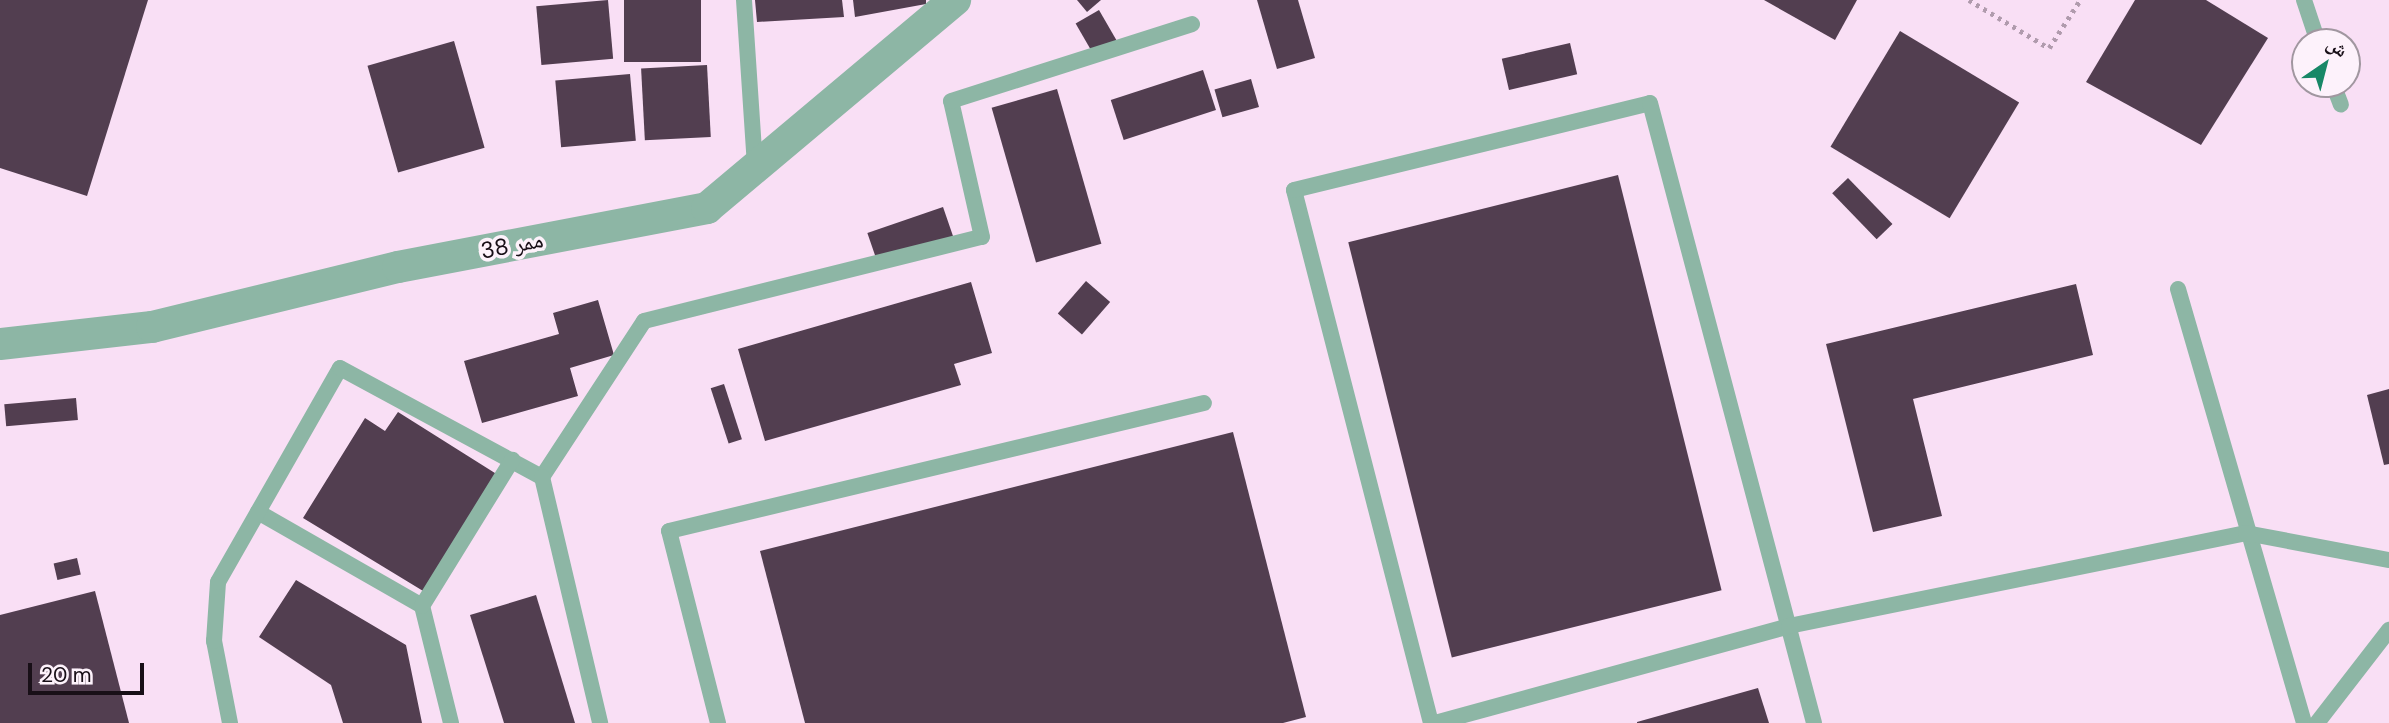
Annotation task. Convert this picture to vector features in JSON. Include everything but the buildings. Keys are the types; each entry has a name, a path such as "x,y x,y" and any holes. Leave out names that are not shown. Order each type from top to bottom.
{"street":[{"name":"ممر 38","path":"0,344 152,327 398,267 707,208 755,165 955,0"}],"lane":[{"path":"744,0 755,165"},
{"path":"2304,0 2313,28"},
{"path":"600,723 542,477 645,321 982,237 951,101 1192,24"},
{"path":"2338,98 2340,105"},
{"path":"1814,723 1789,626 1650,103 1294,190 1433,723 1789,626 2246,533 2389,560"},
{"path":"2178,289 2246,533 2304,723"},
{"path":"230,723 214,641 218,582 340,368 542,477"},
{"path":"718,723 669,531 1204,403"},
{"path":"451,723 422,606 512,460"},
{"path":"258,512 422,606"},
{"path":"2317,723 2389,630"}],"path":[{"path":"1969,0 2049,48 2080,0"}]}
